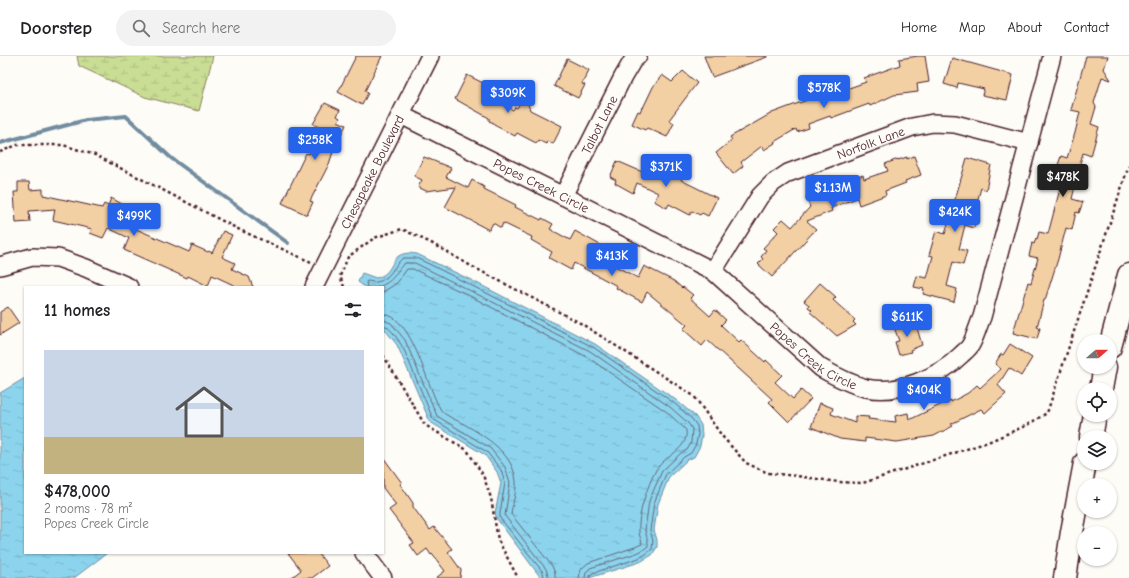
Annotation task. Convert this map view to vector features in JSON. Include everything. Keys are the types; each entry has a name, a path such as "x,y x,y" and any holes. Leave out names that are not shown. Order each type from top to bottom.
{"main road":[{"path":"1113,334 1129,275"},
{"path":"1065,578 1084,470"}],"street":[{"name":"Chesapeake Boulevard","path":"315,286 430,56"},
{"name":"Talbot Lane","path":"563,196 623,77 633,60 638,56"},
{"name":"Popes Creek Circle","path":"401,115 713,270 821,368 841,379 867,388 890,389 910,385 932,377 954,363 970,346 982,317 1052,56"},
{"name":"Norfolk Lane","path":"713,270 760,196 773,183 788,173 912,126 933,123 955,124 1029,143"},
{"path":"0,266 32,257 58,258 86,268 127,286"},
{"path":"365,554 383,578"}],"path":[{"path":"0,152 17,145 63,145 94,155 240,230 340,276 344,286"},
{"path":"384,357 425,425 467,450 483,475 490,498 498,540 518,578"}],"green space":[{"path":"77,56 213,56 199,111 145,97 79,66"}],"water":[{"path":"404,254 417,254 595,344 676,400 695,416 701,425 702,435 700,446 694,457 687,460 669,477 658,504 654,530 657,540 657,547 652,555 640,562 589,578 541,578 497,519 495,513 501,483 497,472 485,455 430,422 397,345 384,328 384,286 364,286 358,282 362,273 376,278 382,276 387,272 395,259"},
{"path":"24,379 24,554 106,554 74,578 0,578 0,393"}],"building":[{"path":"356,56 382,56 365,91 368,93 362,105 338,92"},
{"path":"704,56 767,56 767,57 712,77"},
{"path":"925,56 929,82 917,84 918,92 894,95 870,106 869,104 831,118 830,116 808,124 809,128 797,132 796,129 774,142 775,143 764,150 762,146 741,162 743,166 733,174 716,153 732,140 730,137 772,113 834,90 835,93 866,82 864,78 900,65 899,59"},
{"path":"1086,56 1108,56 1104,69 1111,80 1102,77 1094,103 1096,107 1091,124 1099,127 1091,156 1083,153 1075,181 1072,199 1083,202 1079,213 1076,212 1072,230 1066,228 1058,259 1044,300 1037,327 1040,328 1037,339 1013,333 1028,282 1031,283 1038,258 1029,256 1032,243 1034,244 1039,232 1048,234 1061,185 1052,183 1061,156 1067,158 1075,133 1080,112 1071,110"},
{"path":"952,58 1013,75 1007,100 982,95 984,89 958,83 957,88 944,84"},
{"path":"567,59 589,70 582,84 585,85 578,98 554,86"},
{"path":"683,71 697,83 669,120 674,123 667,137 647,128 645,130 632,124 638,111 640,112 642,107 643,108 653,87 662,75 672,82"},
{"path":"467,75 487,85 482,94 513,110 515,107 517,108 525,95 530,110 562,126 553,144 547,141 546,144 538,140 536,143 517,133 515,136 494,125 494,123 489,121 489,118 455,99"},
{"path":"325,103 340,110 337,116 340,118 338,121 346,125 334,149 329,164 310,201 313,202 307,215 282,203 306,153 309,154 322,129 313,124"},
{"path":"914,156 921,175 905,181 906,183 885,191 886,195 859,205 857,198 831,208 832,211 807,221 816,229 772,277 758,264 763,259 761,257 766,250 763,248 778,232 774,228 783,219 792,227 810,207 806,197 812,195 812,192 830,188 863,175 864,179 888,171 885,164 898,159 907,157 907,159"},
{"path":"424,157 451,168 446,177 468,188 472,180 484,187 484,189 516,205 515,207 541,220 542,218 553,224 550,229 570,240 575,231 620,256 615,266 638,278 644,266 674,281 693,295 690,298 710,316 715,310 726,320 721,325 739,342 741,340 782,375 775,382 793,399 801,390 811,399 789,422 769,402 772,399 707,340 702,346 683,329 687,325 647,292 642,302 616,288 617,286 574,263 571,270 549,258 552,252 531,240 532,237 503,223 501,228 493,223 489,230 445,207 456,187 426,191 418,187 422,180 414,176"},
{"path":"967,158 991,165 986,190 981,188 974,213 978,214 974,228 965,225 959,249 967,251 963,265 953,262 947,286 957,289 954,302 923,294 924,289 914,287 917,276 927,278 933,256 929,255 936,231 945,234"},
{"path":"617,161 654,177 660,164 683,175 681,180 717,198 708,216 702,213 700,215 692,211 690,215 669,204 667,208 654,201 658,193 637,183 633,193 615,183 616,180 610,177"},
{"path":"18,182 29,182 30,190 43,189 43,195 102,208 104,204 108,206 111,198 122,204 119,211 131,216 127,225 189,252 192,245 212,253 223,231 232,235 222,257 235,263 232,269 249,277 253,286 236,286 212,275 208,286 188,276 187,278 124,250 129,238 108,228 103,238 90,233 92,229 53,220 55,209 29,211 30,222 16,223 14,192 18,192"},
{"path":"820,283 836,297 833,300 855,320 853,322 856,325 837,336 810,312 812,310 804,301"},
{"path":"8,307 19,323 0,335 0,312"},
{"path":"915,321 922,345 910,350 911,352 899,355 895,342 899,341 894,327"},
{"path":"1010,344 1032,358 1021,376 1009,368 998,385 1006,394 985,413 981,409 951,424 953,426 934,436 897,442 865,438 865,442 840,439 811,427 820,403 833,408 831,414 855,423 855,416 896,422 895,416 908,413 909,420 951,400 951,402 968,393 977,385 980,388 1001,369 995,364"},
{"path":"384,458 402,483 400,484 413,503 413,507 430,530 434,527 452,549 448,552 461,570 460,578 436,578 445,571 427,549 418,556 410,545 414,543 389,510 396,505 384,489"},
{"path":"289,554 319,554 328,566 312,578 291,578 301,570"}],"waterway":[{"path":"0,143 86,120 126,116 171,158 288,243"}]}
